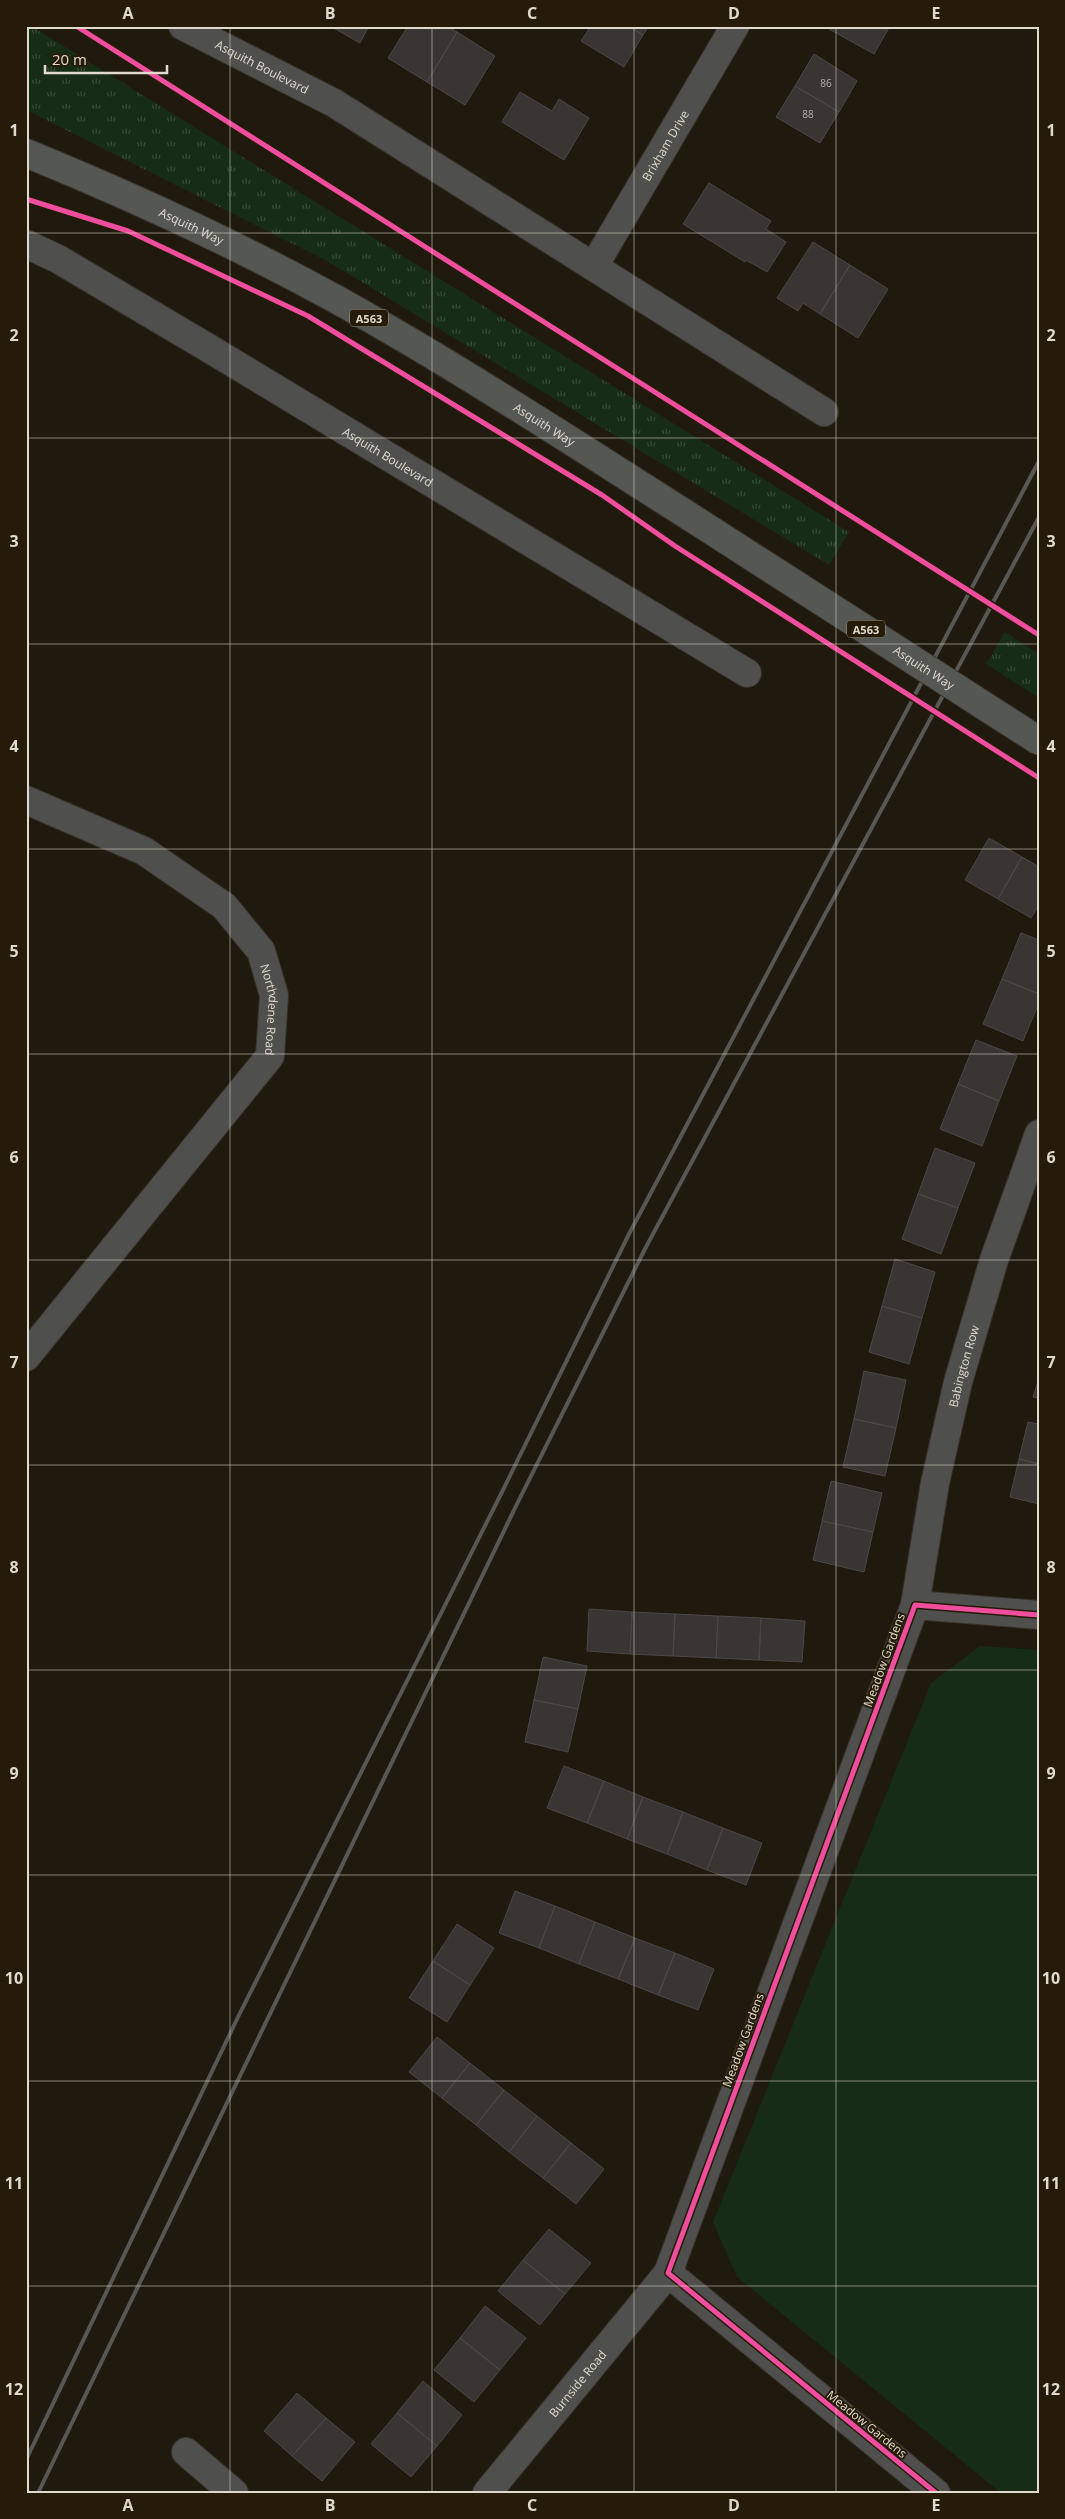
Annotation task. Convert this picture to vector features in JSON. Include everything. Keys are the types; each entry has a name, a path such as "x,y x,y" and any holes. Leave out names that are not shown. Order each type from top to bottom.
{"highway":[{"name":"Asquith Way","path":"26,153 184,223 274,266 370,319 513,404 1039,741"}],"street":[{"name":"Asquith Boulevard","path":"182,26 334,103 824,412"},
{"name":"Brixham Drive","path":"594,266 735,26"},
{"name":"Asquith Boulevard","path":"26,244 58,259 202,344 748,673"},
{"name":"Northdene Road","path":"26,800 144,851 224,906 261,950 274,995 270,1056 26,1357"},
{"name":"Babington Row","path":"916,1605 934,1483 958,1382 994,1260 1039,1134"},
{"name":"Meadow Gardens","path":"936,2493 668,2273 916,1605 1039,1615"},
{"name":"Burnside Road","path":"487,2493 668,2273"},
{"path":"186,2452 234,2493"}],"green space":[{"path":"26,26 31,26 849,532 829,565 327,261 26,110"},
{"path":"1005,632 1039,654 1039,698 986,664"},
{"path":"980,1646 1039,1650 1039,2493 1001,2493 737,2277 713,2222 931,1683"}],"building":[{"path":"330,26 369,26 360,43"},
{"path":"408,26 447,26 457,32 427,82 388,58"},
{"path":"591,26 628,26 643,35 624,67 581,41"},
{"path":"628,26 649,26 643,35"},
{"path":"831,26 890,26 874,54 829,29"},
{"path":"457,32 495,56 465,105 427,82"},
{"path":"814,54 857,81 839,112 795,86"},
{"path":"795,86 839,112 820,143 776,117"},
{"path":"520,92 552,111 559,99 589,118 564,160 502,122"},
{"path":"709,183 771,221 766,229 786,242 767,272 746,260 745,262 683,224"},
{"path":"813,242 850,265 820,314 803,303 798,311 777,298"},
{"path":"850,265 888,289 858,338 820,314"},
{"path":"989,838 1022,857 998,899 965,880"},
{"path":"1022,857 1039,867 1039,905 1031,918 998,899"},
{"path":"1021,933 1039,940 1039,994 1002,979"},
{"path":"1002,979 1039,994 1039,1003 1023,1041 983,1024"},
{"path":"976,1040 1017,1056 999,1101 958,1084"},
{"path":"958,1084 999,1101 982,1146 940,1129"},
{"path":"935,1148 975,1163 958,1208 918,1194"},
{"path":"918,1194 958,1208 941,1254 902,1239"},
{"path":"895,1259 935,1272 922,1318 882,1306"},
{"path":"882,1306 922,1318 909,1364 869,1352"},
{"path":"864,1371 906,1380 896,1428 854,1419"},
{"path":"1039,1378 1039,1398 1033,1397"},
{"path":"854,1419 896,1428 885,1476 843,1467"},
{"path":"1028,1422 1039,1424 1039,1464 1019,1459"},
{"path":"1019,1459 1039,1464 1039,1504 1010,1497"},
{"path":"831,1481 882,1493 873,1532 822,1521"},
{"path":"822,1521 873,1532 864,1572 813,1560"},
{"path":"589,1609 632,1612 630,1654 587,1651"},
{"path":"632,1612 675,1614 673,1656 630,1654"},
{"path":"675,1614 718,1616 716,1658 673,1656"},
{"path":"718,1616 761,1618 759,1660 716,1658"},
{"path":"761,1618 805,1621 802,1662 759,1660"},
{"path":"543,1657 587,1666 578,1709 534,1700"},
{"path":"534,1700 578,1709 568,1752 525,1742"},
{"path":"564,1766 604,1781 587,1823 547,1808"},
{"path":"604,1781 643,1797 627,1839 587,1823"},
{"path":"643,1797 683,1812 667,1854 627,1839"},
{"path":"683,1812 723,1828 707,1870 667,1854"},
{"path":"723,1828 762,1843 746,1885 707,1870"},
{"path":"515,1891 555,1906 539,1948 499,1933"},
{"path":"555,1906 595,1922 579,1964 539,1948"},
{"path":"595,1922 635,1938 618,1979 579,1964"},
{"path":"457,1924 494,1948 470,1985 433,1961"},
{"path":"635,1938 675,1953 658,1995 618,1979"},
{"path":"675,1953 714,1969 698,2010 658,1995"},
{"path":"433,1961 470,1985 447,2022 409,1998"},
{"path":"437,2037 470,2063 442,2098 409,2072"},
{"path":"470,2063 504,2090 476,2125 442,2098"},
{"path":"504,2090 537,2116 509,2152 476,2125"},
{"path":"537,2116 571,2143 543,2178 509,2152"},
{"path":"571,2143 604,2169 576,2204 543,2178"},
{"path":"549,2229 591,2263 565,2294 523,2260"},
{"path":"523,2260 565,2294 540,2325 498,2291"},
{"path":"485,2306 526,2338 500,2370 460,2338"},
{"path":"460,2338 500,2370 474,2402 434,2370"},
{"path":"423,2381 462,2415 437,2446 397,2413"},
{"path":"297,2393 326,2418 292,2456 264,2431"},
{"path":"397,2413 437,2446 411,2477 371,2444"},
{"path":"326,2418 355,2442 322,2481 292,2456"}],"railway":[{"path":"26,2460 238,2017 503,1490 629,1234 1039,461"},
{"path":"38,2493 517,1504 646,1247 1039,517"}],"cycle path":[{"path":"76,26 1039,635"},
{"path":"26,199 128,231 308,316 602,495 675,546 1039,778"},
{"path":"936,2493 668,2273 915,1605 1039,1615"}]}
